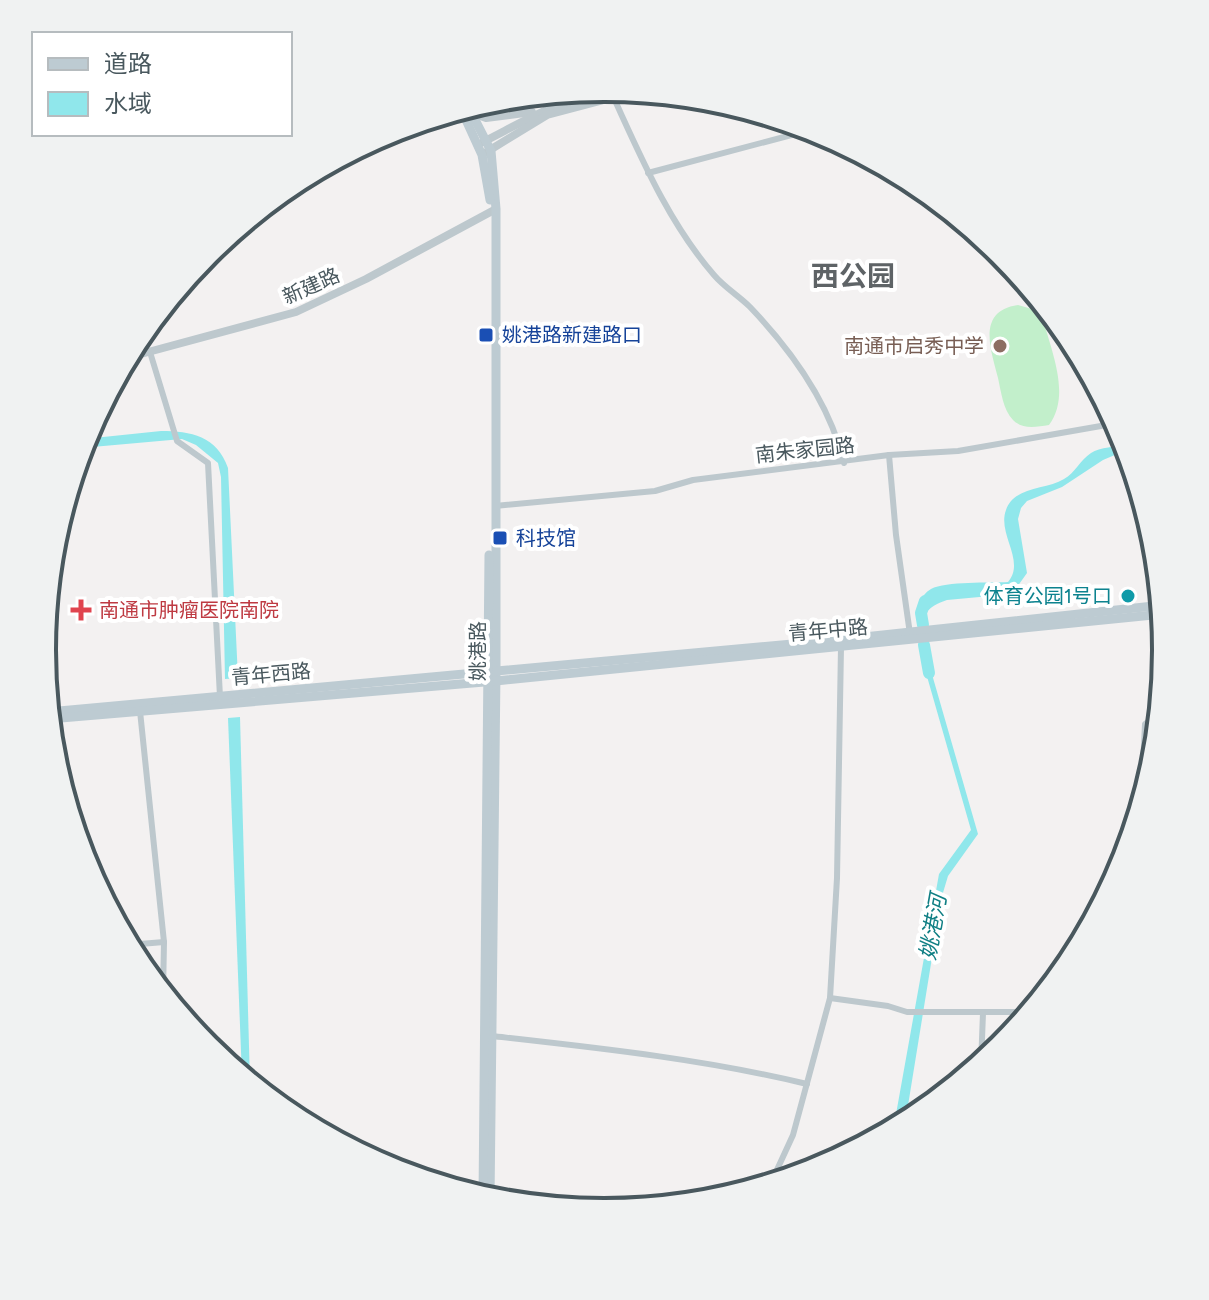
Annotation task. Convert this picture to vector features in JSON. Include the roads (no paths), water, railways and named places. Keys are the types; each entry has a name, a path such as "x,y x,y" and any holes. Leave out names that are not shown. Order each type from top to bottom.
{"main road":[{"name":"姚港路","path":"473,118 484,148 494,211 495,506 483,1185"},
{"name":"姚港路","path":"467,119 484,148"},
{"name":"姚港路","path":"490,1186 494,211"},
{"name":"青年中路","path":"492,677 841,647 1151,606"},
{"name":"青年中路","path":"492,677 1152,615"},
{"name":"青年西路","path":"60,717 220,697 492,677"},
{"name":"青年西路","path":"60,711 492,677"}],"street":[{"path":"616,102 662,200 715,276 750,307 789,355 824,406 839,440 844,463"},
{"path":"481,116 499,118 575,103"},
{"path":"484,148 547,115 586,103"},
{"path":"484,148 545,110"},
{"path":"648,173 792,135"},
{"name":"新建路","path":"143,354 296,312 366,279 494,211"},
{"path":"150,352 177,441 208,463 220,697"},
{"name":"南朱家园路","path":"495,506 655,491 707,478 889,455 958,451 1104,425"},
{"path":"889,455 910,636"},
{"path":"777,1170 793,1135 830,998 838,848 841,647"},
{"path":"139,707 164,942 163,976"},
{"path":"1144,745 1145,724 1148,722"},
{"path":"141,944 164,942"},
{"path":"830,998 888,1006 907,1012 1017,1012"},
{"path":"982,1048 983,1013"},
{"path":"492,1036 662,1055 807,1084"}],"water":[{"path":"161,431 183,432 210,442 223,457 228,468 238,678 225,679 221,477 218,463 196,445 182,439 95,447 99,437"},
{"path":"1113,446 1116,454 1062,487 1027,501 1021,508 1018,519 1027,573 1012,594 947,600 918,617 922,598 938,586 1008,582 1014,565 1004,519 1010,502 1023,493 1064,479 1087,456"},
{"path":"927,657 978,834 948,876 942,896 908,1107 896,1114 939,874 971,830 922,659"},
{"path":"240,717 250,1067 241,1060 228,718"}],"waterway":[{"name":"姚港河","path":"923,625 921,613 925,601"},
{"name":"姚港河","path":"924,645 929,673"}],"place":[{"name":"姚港路新建路口","path":"486,335"},
{"name":"南通市启秀中学","path":"1000,346"},
{"name":"科技馆","path":"500,538"},
{"name":"体育公园1号口","path":"1128,596"},
{"name":"南通市肿瘤医院南院","path":"81,610"}],"district":[{"name":"西公园","path":"853,276"}]}
